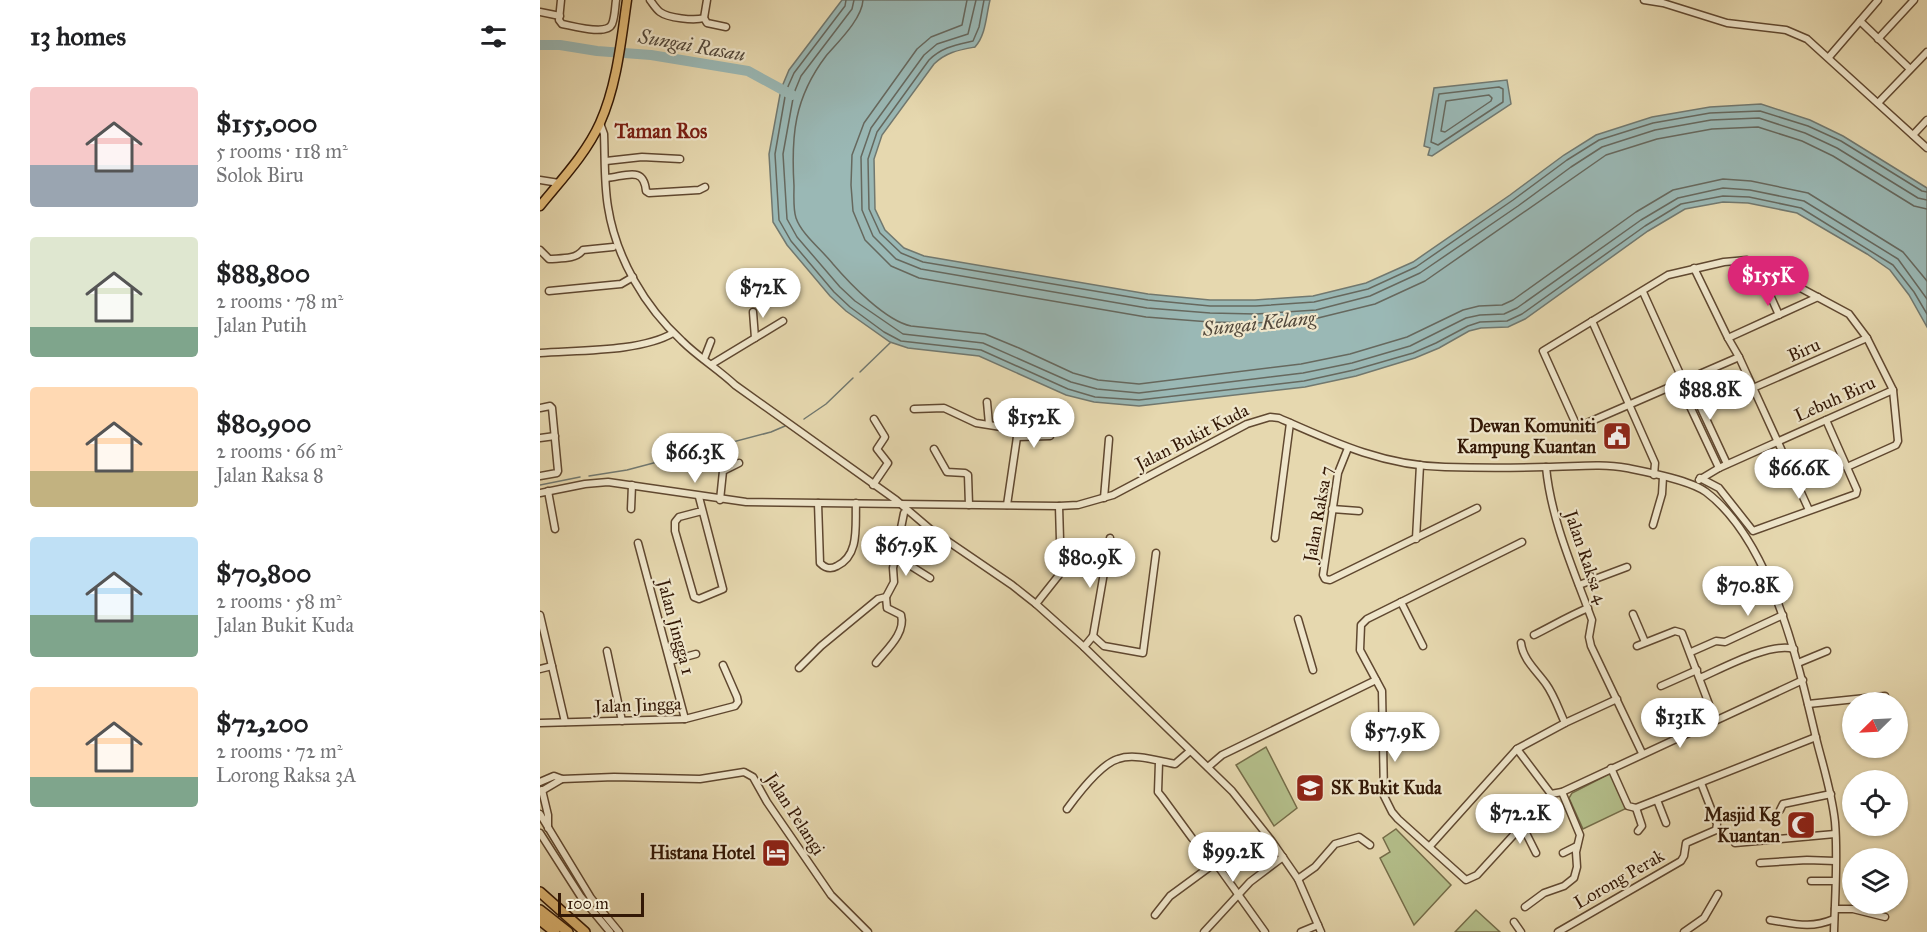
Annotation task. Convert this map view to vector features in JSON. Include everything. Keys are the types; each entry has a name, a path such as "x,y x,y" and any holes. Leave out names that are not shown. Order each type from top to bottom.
{"highway":[{"path":"540,892 585,932"},
{"path":"540,897 559,910"},
{"path":"540,910 568,932"},
{"path":"540,920 555,932"}],"main road":[{"path":"540,207 586,147 600,123 612,87 627,0"}],"street":[{"path":"561,0 559,20 562,24 605,30 612,24 616,0"},
{"path":"650,0 663,14 694,20 704,18"},
{"path":"707,0 704,18 707,23 726,27"},
{"path":"1644,0 1663,3 1727,23 1786,30 1807,39 1927,148"},
{"path":"1829,57 1878,0"},
{"path":"1878,39 1914,0"},
{"path":"540,12 560,16"},
{"path":"1860,21 1910,69"},
{"path":"1878,104 1927,51"},
{"path":"1913,135 1927,120"},
{"path":"600,123 604,134 608,209 633,277 655,314 673,333 735,384 900,504 928,528"},
{"path":"606,161 642,156 680,159"},
{"path":"607,178 637,175 642,177 646,191 649,193 699,190 705,187"},
{"path":"540,180 559,183"},
{"path":"540,250 549,259 579,255 583,250 613,247"},
{"path":"1739,357 1688,379 1680,379 1630,405 1580,426 1575,422 1543,351 1668,275 1694,268 1747,260 1849,314 1867,338 1893,390 1898,441 1896,445 1847,467"},
{"path":"1756,264 1779,315"},
{"path":"1694,268 1754,388 1809,510"},
{"path":"549,291 621,284 633,277"},
{"path":"1642,292 1719,468"},
{"path":"1728,338 1818,297"},
{"path":"753,312 755,338"},
{"path":"712,364 783,321"},
{"path":"1592,321 1655,463 1654,475"},
{"path":"540,353 626,346 655,341 673,333"},
{"name":"Biru","path":"1754,388 1867,338"},
{"path":"704,359 711,341"},
{"path":"1688,379 1727,464"},
{"name":"Lebuh Biru","path":"1700,477 1893,390"},
{"path":"987,402 989,424"},
{"path":"540,408 550,406 558,471 540,476"},
{"path":"914,409 944,408 975,423 1014,429 1017,432 1007,506"},
{"name":"Jalan Bukit Kuda","path":"540,493 608,482 746,502 1078,505 1113,495 1247,424 1270,417 1290,423 1348,448 1420,465 1546,467 1594,464 1626,468 1695,485 1706,492 1736,523 1758,558 1783,615 1794,649 1830,794 1835,834 1834,932"},
{"path":"873,486 888,463 877,449 885,437 874,419"},
{"path":"1695,485 1700,477 1719,488 1753,531 1856,494 1857,490 1826,420"},
{"path":"1275,538 1290,423"},
{"path":"540,438 555,436"},
{"path":"1017,437 1050,436"},
{"path":"1104,498 1109,438"},
{"name":"Jalan Raksa 7","path":"1348,448 1338,472 1323,575 1325,579 1330,580 1416,539"},
{"path":"934,449 947,472 968,475 969,505"},
{"path":"720,500 723,471 739,463"},
{"path":"1416,539 1420,465"},
{"name":"Jalan Raksa 4","path":"1546,467 1555,516 1592,620 1589,638 1591,646 1642,753"},
{"path":"1653,525 1662,494 1663,477"},
{"path":"631,509 632,485"},
{"path":"868,503 877,501 879,498 873,486"},
{"path":"873,486 904,513 1036,604 1084,647 1208,767 1232,791 1283,857 1298,879 1321,932"},
{"path":"548,491 555,529"},
{"path":"699,496 723,589 699,599 694,597 675,531 675,522 680,517 702,512"},
{"path":"818,503 820,563 828,568 834,568 847,560 854,550 856,503"},
{"path":"920,504 915,510 920,521"},
{"path":"1036,604 1059,574 1064,547 1060,540 1059,506"},
{"path":"1416,539 1478,507"},
{"path":"1332,509 1359,511"},
{"path":"876,663 901,631 902,618 898,612 887,608 886,597 894,582 893,568 904,513"},
{"path":"1084,647 1093,636 1110,538"},
{"path":"1522,542 1367,619 1361,625 1360,650 1382,691 1384,796 1398,819 1463,878 1468,880 1477,875 1551,794 1562,792 1803,680"},
{"name":"Jalan Jingga 1","path":"638,543 685,719"},
{"path":"1093,636 1104,646 1143,653 1156,553"},
{"path":"895,556 930,578"},
{"path":"1579,585 1627,567"},
{"path":"799,668 820,646 878,599 886,597"},
{"path":"1401,602 1424,646"},
{"path":"1534,635 1556,625 1565,617 1588,608"},
{"path":"1633,614 1645,642"},
{"path":"540,615 565,722"},
{"path":"1690,652 1716,641 1725,642 1783,615"},
{"path":"1298,619 1313,670"},
{"path":"1637,646 1679,631 1684,635 1715,720"},
{"path":"1521,643 1522,650 1536,673 1546,684 1565,723"},
{"path":"1700,678 1772,648 1794,649"},
{"path":"607,651 622,721"},
{"path":"1798,663 1827,651"},
{"path":"670,661 696,654"},
{"name":"Jalan Jingga","path":"540,723 685,719 735,706 738,702 737,697 723,665"},
{"path":"540,669 552,666"},
{"path":"1661,686 1697,670"},
{"path":"1208,767 1222,755 1376,680"},
{"path":"1430,846 1517,749 1617,699"},
{"path":"1808,704 1842,700"},
{"path":"1611,768 1628,806 1636,808 1816,737"},
{"path":"1517,749 1551,794"},
{"path":"1067,808 1112,761 1124,757 1175,764 1190,751"},
{"path":"1159,762 1158,792 1192,838 1215,863 1265,932"},
{"name":"Jalan Pelangi","path":"562,778 700,779 749,772 831,895 868,932"},
{"path":"540,782 554,776 562,778"},
{"path":"548,828 548,815 541,791 562,778"},
{"name":"Lorong Perak","path":"1558,932 1681,861 1684,856 1683,845 1713,832 1718,827 1701,783"},
{"path":"1525,907 1544,893 1572,882 1577,867 1575,857 1579,830 1562,792"},
{"path":"1780,810 1783,804 1830,794"},
{"path":"1657,800 1666,823"},
{"path":"1636,808 1642,826 1638,831"},
{"path":"540,814 591,898 619,932"},
{"path":"1522,825 1536,853"},
{"path":"540,832 584,901 610,932"},
{"path":"1735,843 1835,834"},
{"path":"1298,879 1315,867 1335,844 1359,837 1370,845"},
{"path":"1563,853 1577,846"},
{"path":"1204,932 1250,882 1283,857"},
{"path":"1760,863 1835,861"},
{"path":"1155,915 1170,896 1215,863"},
{"path":"1811,881 1835,881"},
{"path":"1683,932 1704,918 1718,894"},
{"path":"584,901 591,898"},
{"path":"1835,909 1853,909 1885,917"},
{"path":"1770,920 1806,926 1820,925 1834,919"},
{"path":"1514,922 1521,932"},
{"path":"1301,932 1318,925"}],"green space":[{"path":"1266,747 1297,808 1274,826 1236,765"},
{"path":"1611,773 1627,808 1583,829 1569,798 1572,793"},
{"path":"1396,829 1451,885 1414,925 1380,858 1390,852 1383,838"},
{"path":"1476,910 1500,932 1455,932"}],"water":[{"name":"Sungai Kelang","path":"842,0 990,0 984,31 979,42 975,47 948,54 934,64 882,135 874,159 875,209 885,230 904,248 924,256 1148,294 1210,300 1313,296 1366,283 1413,262 1564,155 1596,135 1652,117 1710,107 1761,104 1810,120 1843,136 1927,188 1927,327 1909,295 1890,270 1867,254 1797,213 1748,203 1723,202 1685,209 1648,231 1525,319 1508,327 1469,331 1415,358 1356,376 1305,387 1139,406 1094,402 1066,395 979,356 908,348 890,342 846,311 830,296 787,245 773,222 769,154 781,89 789,70"},
{"path":"1507,80 1511,104 1432,156 1428,155 1430,148 1424,146 1434,88"}],"waterway":[{"name":"Sungai Rasau","path":"540,45 651,55 748,71 792,95"},
{"path":"860,372 890,343"},
{"path":"804,419 826,404 853,378"},
{"path":"589,476 627,470 771,432 785,426"},
{"path":"540,485 580,477"}],"place":[{"name":"Dewan Komuniti Kampung Kuantan","path":"1617,436"},
{"name":"SK Bukit Kuda","path":"1310,788"},
{"name":"Masjid Kg Kuantan","path":"1801,825"},
{"name":"Histana Hotel","path":"776,853"}],"district":[{"name":"Taman Ros","path":"661,131"}]}
